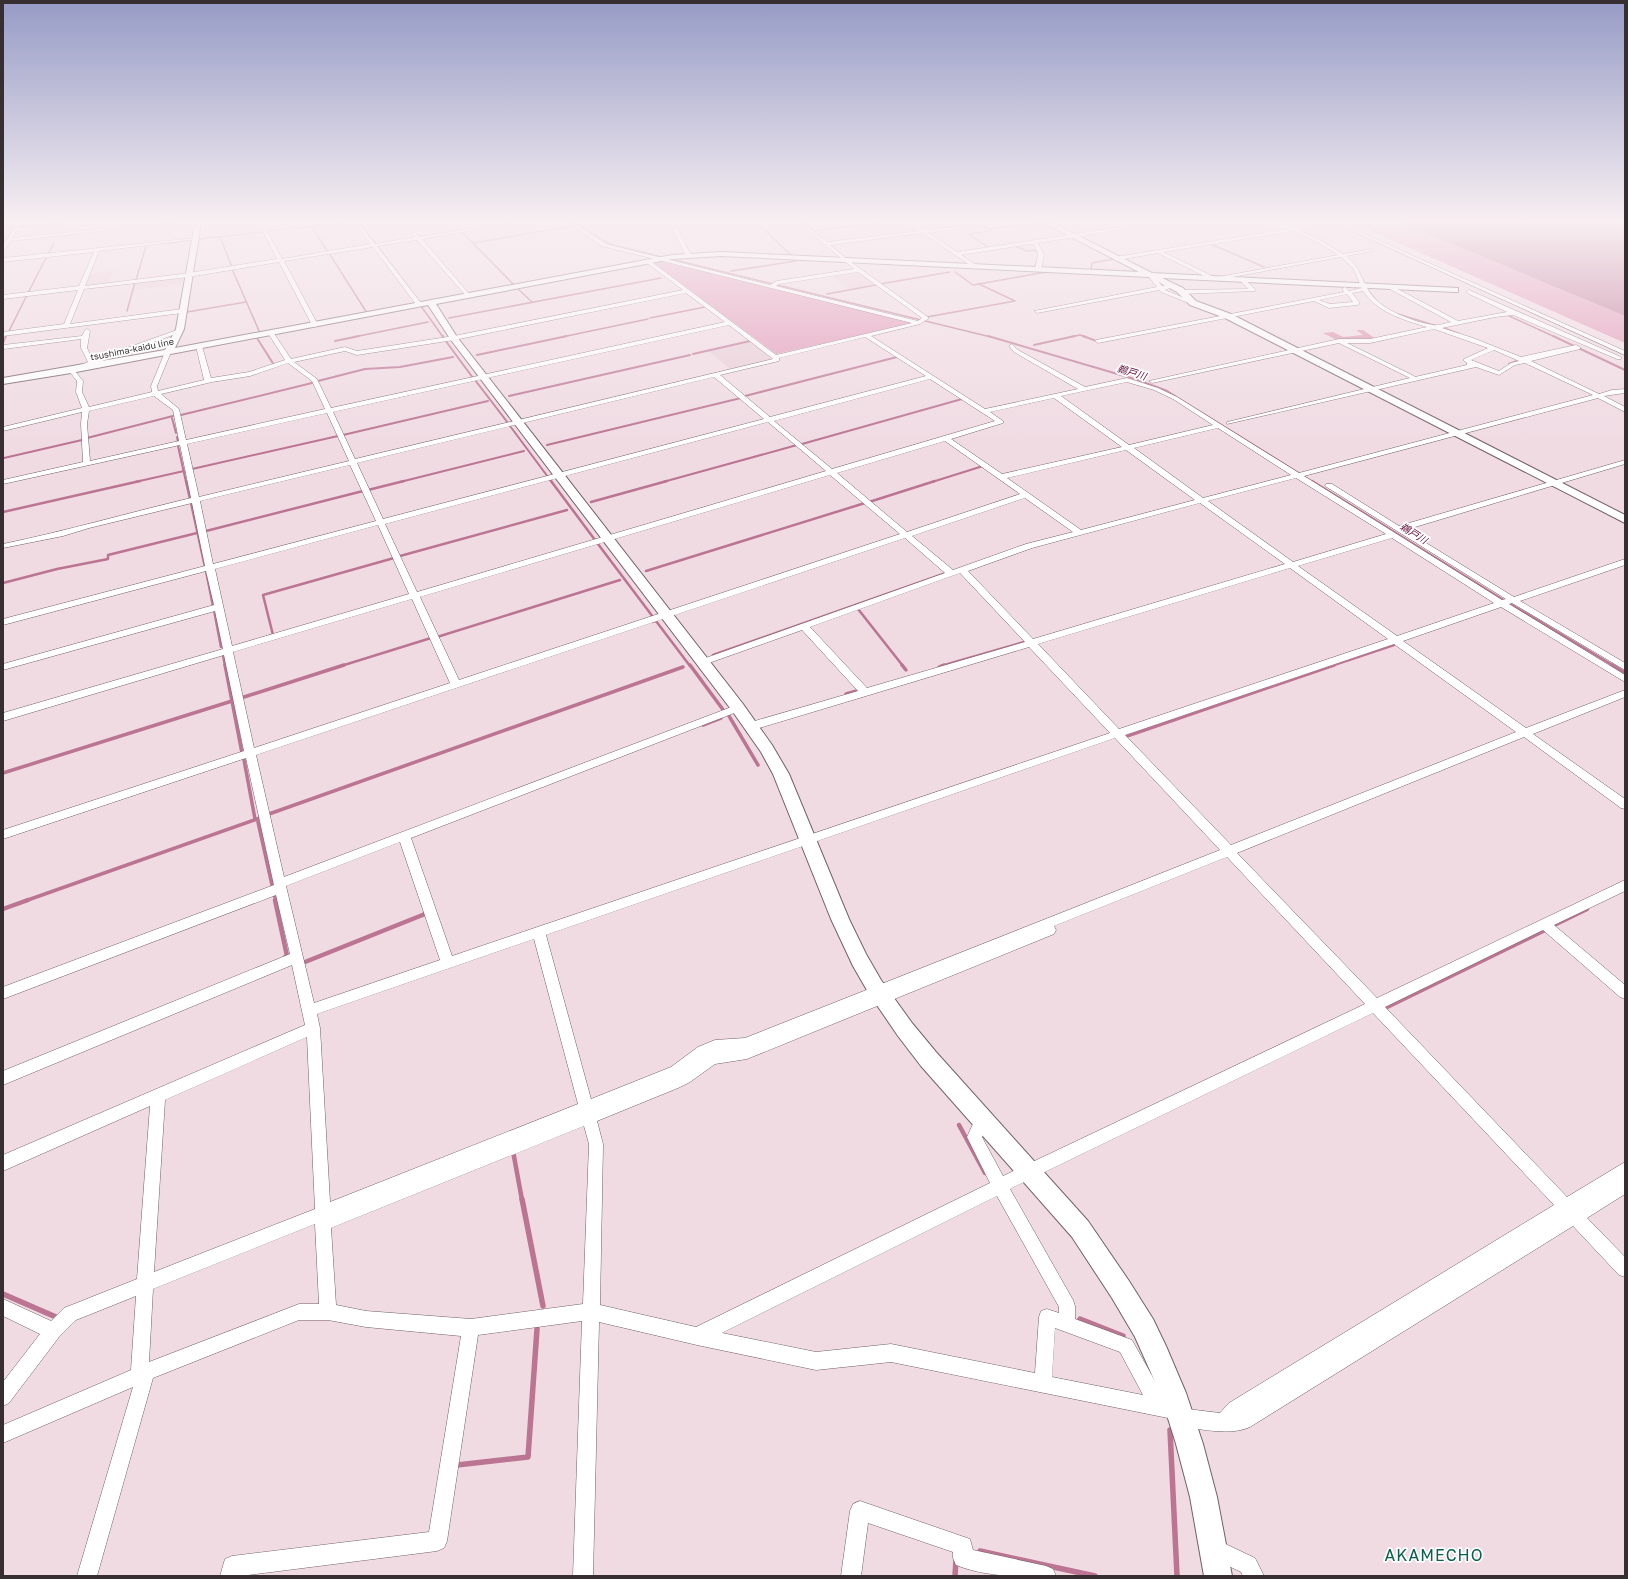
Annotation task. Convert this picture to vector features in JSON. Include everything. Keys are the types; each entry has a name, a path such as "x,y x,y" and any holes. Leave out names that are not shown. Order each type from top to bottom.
{"street":[{"path":"66,326 79,297"},
{"path":"185,297 179,332 168,352 154,386 155,394 176,409 182,443 250,754 313,1028 328,1312"},
{"path":"300,297 315,325"},
{"path":"413,297 418,303 417,306"},
{"name":"tsushima-kaidu line","path":"3,381 71,370 96,363 168,352 464,297"},
{"path":"3,429 208,381 250,374 289,361 345,349 349,349 354,353 357,353 454,338 655,297"},
{"path":"696,297 775,357"},
{"path":"822,297 921,321"},
{"path":"775,357 921,321 926,318 896,297"},
{"path":"1037,311 1117,297"},
{"path":"1177,297 1188,301"},
{"path":"1187,297 1193,303 1230,317 1296,350 1625,520"},
{"path":"1230,317 1331,297"},
{"path":"1100,342 1334,297"},
{"path":"1317,301 1329,306 1357,303 1352,297"},
{"path":"1372,297 1379,305 1390,312 1437,327 1525,360 1625,410"},
{"path":"1408,297 1456,323"},
{"path":"1475,297 1625,360"},
{"path":"1478,297 1578,332"},
{"path":"1500,297 1625,353"},
{"path":"431,303 454,338 752,726 767,749 781,774 847,935 879,994 910,1037 1081,1231 1115,1280 1139,1319 1163,1369 1173,1412 1198,1476 1214,1549 1218,1576"},
{"path":"3,334 182,311"},
{"path":"1514,313 1495,315 1370,341 1339,341 1152,381 1186,397 1222,423 1507,602 1625,679"},
{"path":"90,323 83,344 83,350 96,363 179,332"},
{"path":"3,482 730,323"},
{"path":"3,348 10,333"},
{"path":"271,333 289,361 315,380 456,685"},
{"path":"3,717 1001,422 866,335"},
{"path":"3,348 85,337"},
{"path":"1339,341 1412,377"},
{"path":"199,346 208,381"},
{"path":"1012,346 1016,351 1084,389"},
{"path":"999,476 1476,365 1498,373 1513,364 1525,360 1578,348 1574,346 1524,358 1525,360"},
{"path":"1370,389 1412,377 1474,363 1466,360 1493,348"},
{"path":"3,546 63,534 86,526 777,360 775,357"},
{"path":"71,370 80,381 79,392 86,409 84,424 87,464"},
{"path":"716,375 952,574"},
{"path":"3,622 931,377"},
{"path":"984,411 1127,380 1164,392 1222,423"},
{"path":"703,662 1029,546 1612,392 1625,391"},
{"path":"1055,395 1625,805"},
{"path":"946,439 1079,532"},
{"path":"752,726 864,690 1290,564 1625,462"},
{"path":"1556,484 1625,466"},
{"path":"3,835 1026,495"},
{"path":"309,1011 807,839 1118,735 1625,562"},
{"path":"962,570 1625,1269"},
{"path":"1507,602 1625,667"},
{"path":"3,667 218,607"},
{"path":"804,626 864,690"},
{"path":"3,1397 53,1331 70,1314 145,1283 323,1218 588,1112 676,1072 703,1052 715,1047 745,1044 879,994 1528,735 1625,693"},
{"path":"1528,735 1625,700"},
{"path":"3,994 280,886 405,840 738,708"},
{"path":"405,840 448,963"},
{"path":"697,1336 1000,1186 1030,1173 1624,886"},
{"path":"1544,924 1625,993"},
{"path":"539,932 596,1144 583,1576"},
{"path":"3,1078 296,957"},
{"path":"3,1163 313,1028"},
{"path":"87,1576 142,1374 145,1283 158,1095"},
{"path":"982,1120 974,1137 1067,1306 1068,1325"},
{"path":"3,1434 142,1374 299,1312 328,1312 366,1319 471,1328 590,1311 697,1336 816,1361 891,1353 1224,1422 1244,1421 1570,1211 1625,1170"},
{"path":"1570,1211 1625,1185"},
{"path":"3,1307 53,1331"},
{"path":"1043,1384 1047,1317 1126,1346 1173,1412"},
{"path":"230,1576 232,1566 437,1541 471,1328"},
{"path":"851,1576 860,1511 963,1546 963,1558 1046,1576"},
{"path":"1214,1549 1248,1565 1254,1576"}],"shaded area":[{"path":"699,297 807,297 913,323 776,354"},
{"path":"1520,297 1579,297 1625,316 1625,343"},
{"path":"1579,297 1625,297 1625,316"},
{"path":"1356,330 1363,330 1376,339 1337,340 1323,333 1333,332 1343,337 1363,335"},
{"path":"751,341 774,360 732,371 709,351"}],"waterway":[{"path":"8,333 26,297"},
{"path":"127,311 131,297"},
{"path":"244,297 260,333"},
{"path":"357,297 367,313"},
{"path":"415,297 421,304"},
{"path":"526,297 532,302"},
{"path":"449,318 562,297"},
{"name":"鵜戸川","path":"825,297 991,337"},
{"path":"927,317 1015,301 1006,297"},
{"path":"1373,297 1376,300"},
{"path":"187,312 246,302"},
{"path":"421,306 443,337"},
{"path":"650,318 705,307"},
{"path":"1398,314 1437,326"},
{"path":"1507,315 1555,337"},
{"path":"562,337 648,319"},
{"path":"354,337 428,322"},
{"path":"1442,327 1460,334"},
{"path":"3,343 6,336"},
{"path":"335,341 359,336"},
{"path":"477,355 567,336"},
{"name":"鵜戸川","path":"988,336 1138,380 1167,391 1313,482"},
{"path":"1034,345 1075,336"},
{"path":"1070,337 1075,336"},
{"path":"1075,336 1083,336"},
{"path":"1083,336 1099,342"},
{"path":"1553,336 1625,370"},
{"path":"257,338 274,365"},
{"path":"445,340 473,378"},
{"path":"693,354 750,341"},
{"path":"509,396 690,355"},
{"path":"318,381 365,369 400,367 453,357"},
{"path":"745,396 897,357"},
{"path":"1509,364 1517,361"},
{"path":"475,380 508,423"},
{"path":"181,415 312,383"},
{"path":"547,445 741,398"},
{"path":"802,444 962,399"},
{"path":"343,435 488,401"},
{"path":"87,438 173,416"},
{"path":"172,418 176,433"},
{"path":"510,426 548,477"},
{"path":"192,469 338,436"},
{"path":"177,437 178,442"},
{"path":"4,458 82,440"},
{"path":"663,482 797,445"},
{"path":"178,446 184,471"},
{"path":"368,490 524,451"},
{"path":"932,482 983,466"},
{"path":"135,482 184,471"},
{"path":"184,471 186,482"},
{"path":"3,512 140,481"},
{"path":"186,481 190,499"},
{"path":"551,481 595,540"},
{"path":"591,502 667,481"},
{"path":"869,502 935,481"},
{"name":"鵜戸川","path":"1312,481 1500,598 1614,666"},
{"path":"206,531 363,491"},
{"path":"191,503 205,567"},
{"path":"646,571 865,503"},
{"path":"400,556 567,510"},
{"path":"3,583 57,569 108,559 108,555 197,533"},
{"path":"598,544 653,617"},
{"path":"269,636 273,635 263,595 394,558"},
{"path":"713,655 946,573 944,570"},
{"path":"206,571 213,606"},
{"path":"437,637 620,580"},
{"path":"858,609 903,666"},
{"path":"214,610 221,647"},
{"path":"652,622 656,621 690,666"},
{"path":"341,666 431,638"},
{"path":"943,665 1024,642"},
{"path":"1334,665 1394,645"},
{"path":"223,655 225,666"},
{"path":"225,665 232,701"},
{"path":"244,697 344,665"},
{"path":"690,665 724,711"},
{"path":"902,665 906,670"},
{"path":"939,667 943,665"},
{"path":"1127,736 1334,665"},
{"name":"鵜戸川","path":"1612,665 1625,673"},
{"path":"269,814 683,667"},
{"path":"846,694 860,690"},
{"path":"3,773 232,701"},
{"path":"232,701 242,753"},
{"path":"729,716 758,765"},
{"path":"703,725 721,718"},
{"path":"244,760 255,819"},
{"path":"25,901 260,818"},
{"path":"258,822 272,885"},
{"path":"274,893 276,901"},
{"path":"3,909 28,900"},
{"path":"275,900 287,956 285,957"},
{"path":"1552,926 1587,909"},
{"path":"305,962 425,914"},
{"path":"1387,1007 1545,930"},
{"path":"959,1125 985,1173"},
{"path":"513,1151 522,1200"},
{"path":"522,1199 543,1306"},
{"path":"3,1294 56,1317"},
{"path":"1080,1319 1123,1336"},
{"path":"457,1465 528,1457 537,1329"},
{"path":"1170,1430 1177,1576"},
{"path":"980,1551 1095,1576"},
{"path":"955,1576 956,1559"}],"district":[{"name":"AKAMECHO","path":"1434,1555"}]}
